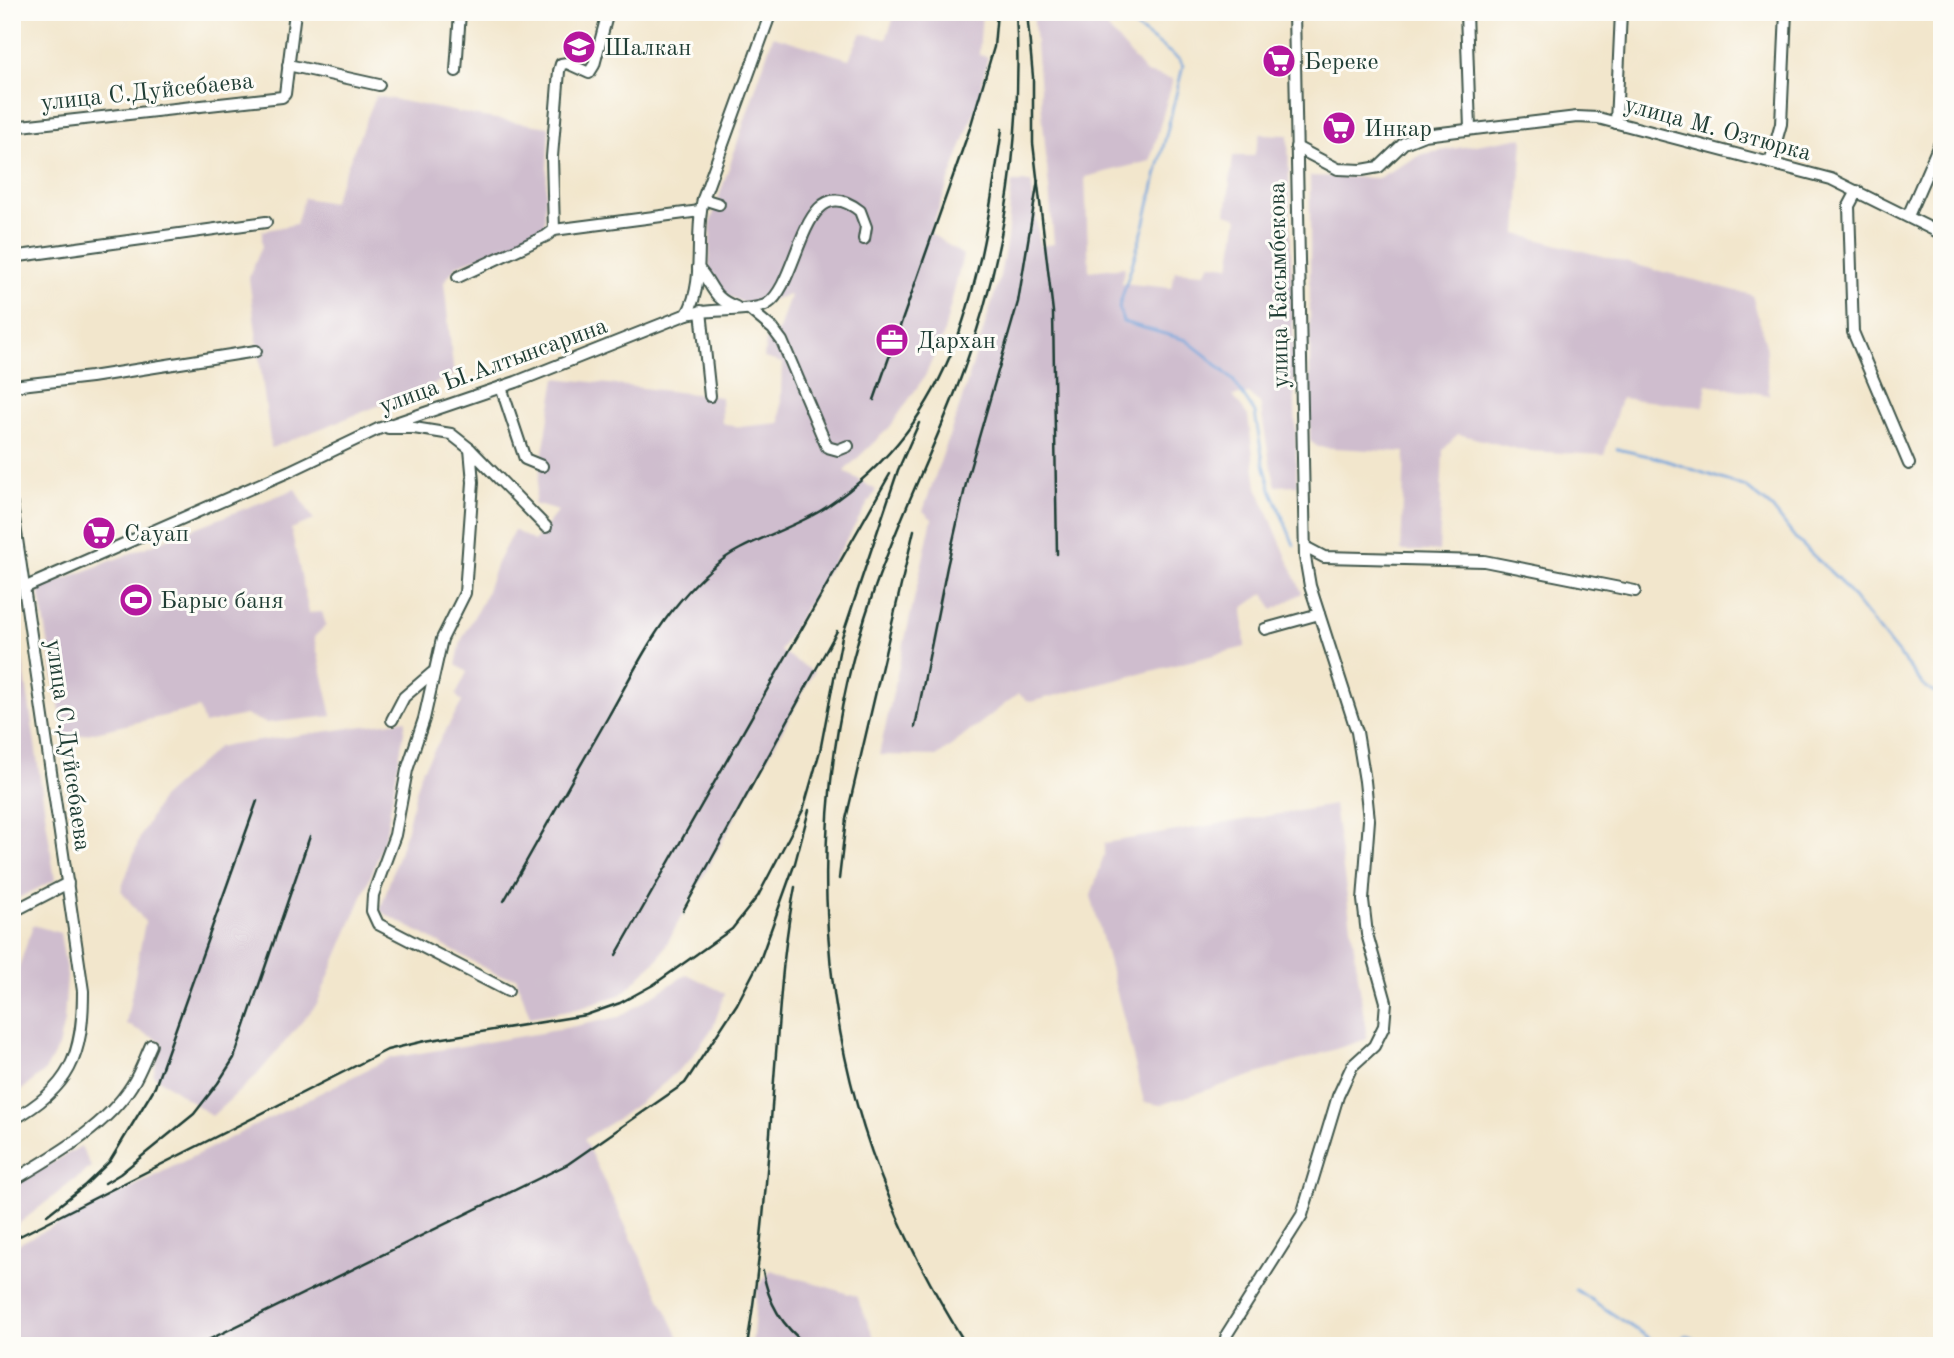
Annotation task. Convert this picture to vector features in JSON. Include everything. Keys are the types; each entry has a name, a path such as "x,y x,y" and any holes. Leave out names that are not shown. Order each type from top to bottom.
{"street":[{"path":"295,12 288,65 379,85"},
{"path":"456,71 460,12"},
{"path":"554,230 552,157 559,71 561,64 567,63 589,73 594,65 608,12"},
{"name":"улица Касымбекова","path":"1224,1346 1227,1334 1302,1215 1338,1096 1352,1066 1374,1046 1384,1026 1386,1002 1367,934 1363,900 1369,820 1357,732 1310,586 1305,552 1294,12"},
{"path":"1466,12 1470,129"},
{"path":"1616,123 1621,12"},
{"path":"1770,163 1782,124 1786,12"},
{"path":"687,314 695,294 703,199 767,13"},
{"name":"улица С.Дуйсебаева","path":"12,127 278,99 285,94 288,65"},
{"name":"улица М. Озтюрка","path":"1296,147 1338,169 1362,170 1378,167 1404,144 1424,135 1577,117 1598,118 1831,179 1942,234"},
{"path":"1908,216 1942,138"},
{"path":"1857,191 1849,206 1853,332 1909,464"},
{"path":"703,199 719,204"},
{"path":"744,308 765,305 778,295 789,274 804,231 816,211 825,203 841,202 855,206 860,211 866,227 863,239"},
{"path":"458,277 554,230 700,211"},
{"path":"12,257 266,222"},
{"path":"698,268 721,300 744,308 773,329 782,341 827,447 833,450 848,446"},
{"name":"улица Ы.Алтынсарина","path":"26,587 278,477 378,429 501,387 687,314 744,308"},
{"path":"701,311 710,396"},
{"path":"12,386 91,377 256,351"},
{"path":"501,387 525,459 542,466"},
{"path":"378,429 430,430 451,435 470,449 546,527"},
{"path":"470,449 473,482 467,584 458,611 442,639 432,673 424,719 407,770 395,835 373,895 372,911 378,924 508,991"},
{"name":"улица С.Дуйсебаева","path":"12,505 26,587 44,756 68,883 83,992 83,1026 72,1065 52,1092 12,1121"},
{"path":"1305,552 1324,557 1484,561 1635,591"},
{"path":"1265,629 1319,614"},
{"path":"393,720 404,697 432,673"},
{"path":"15,916 23,906 68,883"},
{"path":"12,1181 64,1150 114,1108 132,1085 151,1045"}],"shaded area":[{"path":"896,12 982,12 979,55 988,57 978,102 930,233 963,255 943,336 925,376 890,427 844,471 876,490 780,651 814,672 659,958 622,994 581,1008 530,1017 516,977 498,975 380,911 407,828 420,774 462,702 456,695 467,672 456,665 461,641 485,596 497,563 514,530 534,541 558,511 534,504 556,378 721,397 722,423 739,427 780,423 782,363 764,358 766,341 779,330 790,295 748,305 722,293 709,269 711,221 773,36 849,59 861,33 886,39"},
{"path":"1033,12 1094,12 1146,73 1173,79 1150,161 1085,177 1089,271 1125,267 1121,283 1171,288 1175,271 1205,273 1210,264 1230,266 1238,218 1226,214 1233,156 1254,156 1260,134 1288,135 1297,485 1276,486 1260,403 1249,394 1233,396 1248,416 1257,487 1302,593 1273,610 1264,593 1243,608 1245,647 1030,702 1018,694 938,756 879,755 932,519 923,511 999,280 1007,239 1012,182 1031,182 1040,246 1054,244"},
{"path":"376,96 549,127 544,233 457,265 444,282 454,376 271,448 249,278 262,246 262,231 296,224 304,198 332,203"},
{"path":"1523,137 1517,234 1752,295 1765,341 1769,395 1707,384 1703,407 1621,398 1604,455 1526,451 1458,434 1443,450 1439,551 1401,551 1405,452 1318,447 1310,441 1310,176 1378,178 1422,154"},
{"path":"295,489 314,520 291,529 309,613 322,612 326,625 314,637 332,716 266,723 245,715 204,724 199,708 65,739 39,589"},
{"path":"12,587 55,880 12,901"},
{"path":"406,720 386,833 317,1004 257,1075 212,1116 153,1075 162,1042 126,1024 145,922 121,890 140,837 161,798 218,747"},
{"path":"1334,805 1367,1039 1160,1105 1144,1102 1091,896 1104,855 1104,843"},
{"path":"33,925 60,933 67,976 64,1022 58,1047 45,1071 12,1098 12,988"},
{"path":"687,974 725,993 713,1027 689,1061 655,1091 584,1139 683,1346 12,1346 12,1247 390,1058 619,1017"},
{"path":"81,1146 91,1167 12,1229 12,1186"},
{"path":"771,1270 856,1296 878,1346 752,1346 757,1289"}],"waterway":[{"path":"1115,12 1180,60 1183,66 1144,226 1119,307 1123,322 1186,340 1233,380 1255,413 1271,489 1294,545"},
{"path":"1617,449 1658,458 1746,487 1772,508 1796,539 1838,579 1925,687 1942,696"},
{"path":"1575,1289 1661,1346"},
{"path":"1672,1346 1686,1335 1708,1346"}],"railway":[{"path":"874,400 970,128 994,47 997,12"},
{"path":"967,1346 906,1235 863,1126 844,1051 832,975 826,898 828,821 836,744 851,669 872,596 893,538 964,369 990,282 1008,194 1013,149 1017,103 1016,12"},
{"path":"1027,12 1033,77 1033,143 1053,312 1057,554"},
{"path":"504,901 641,657 680,601 724,559 825,508 871,472 907,431 935,388 956,341 972,291 984,239 1002,129"},
{"path":"915,727 968,475 1018,302 1038,180"},
{"path":"12,1240 387,1050 425,1041 586,1015 620,1003 653,985 732,929 758,896 803,810 820,751 842,637 898,470 919,423"},
{"path":"616,955 890,474"},
{"path":"839,879 846,819 914,530"},
{"path":"683,911 837,631"},
{"path":"47,1215 110,1161 155,1087 257,801"},
{"path":"196,1346 568,1164 685,1083 737,1004 760,960 795,863 809,810"},
{"path":"105,1183 194,1114 234,1058 310,836"},
{"path":"747,1346 764,1206 782,976 795,887"},
{"path":"763,1271 768,1293 778,1313 808,1346"}],"place":[{"name":"Шалкан","path":"579,47"},
{"name":"Береке","path":"1279,61"},
{"name":"Инкар","path":"1339,128"},
{"name":"Дархан","path":"892,340"},
{"name":"Сауап","path":"99,533"},
{"name":"Барыс баня","path":"136,600"}]}
